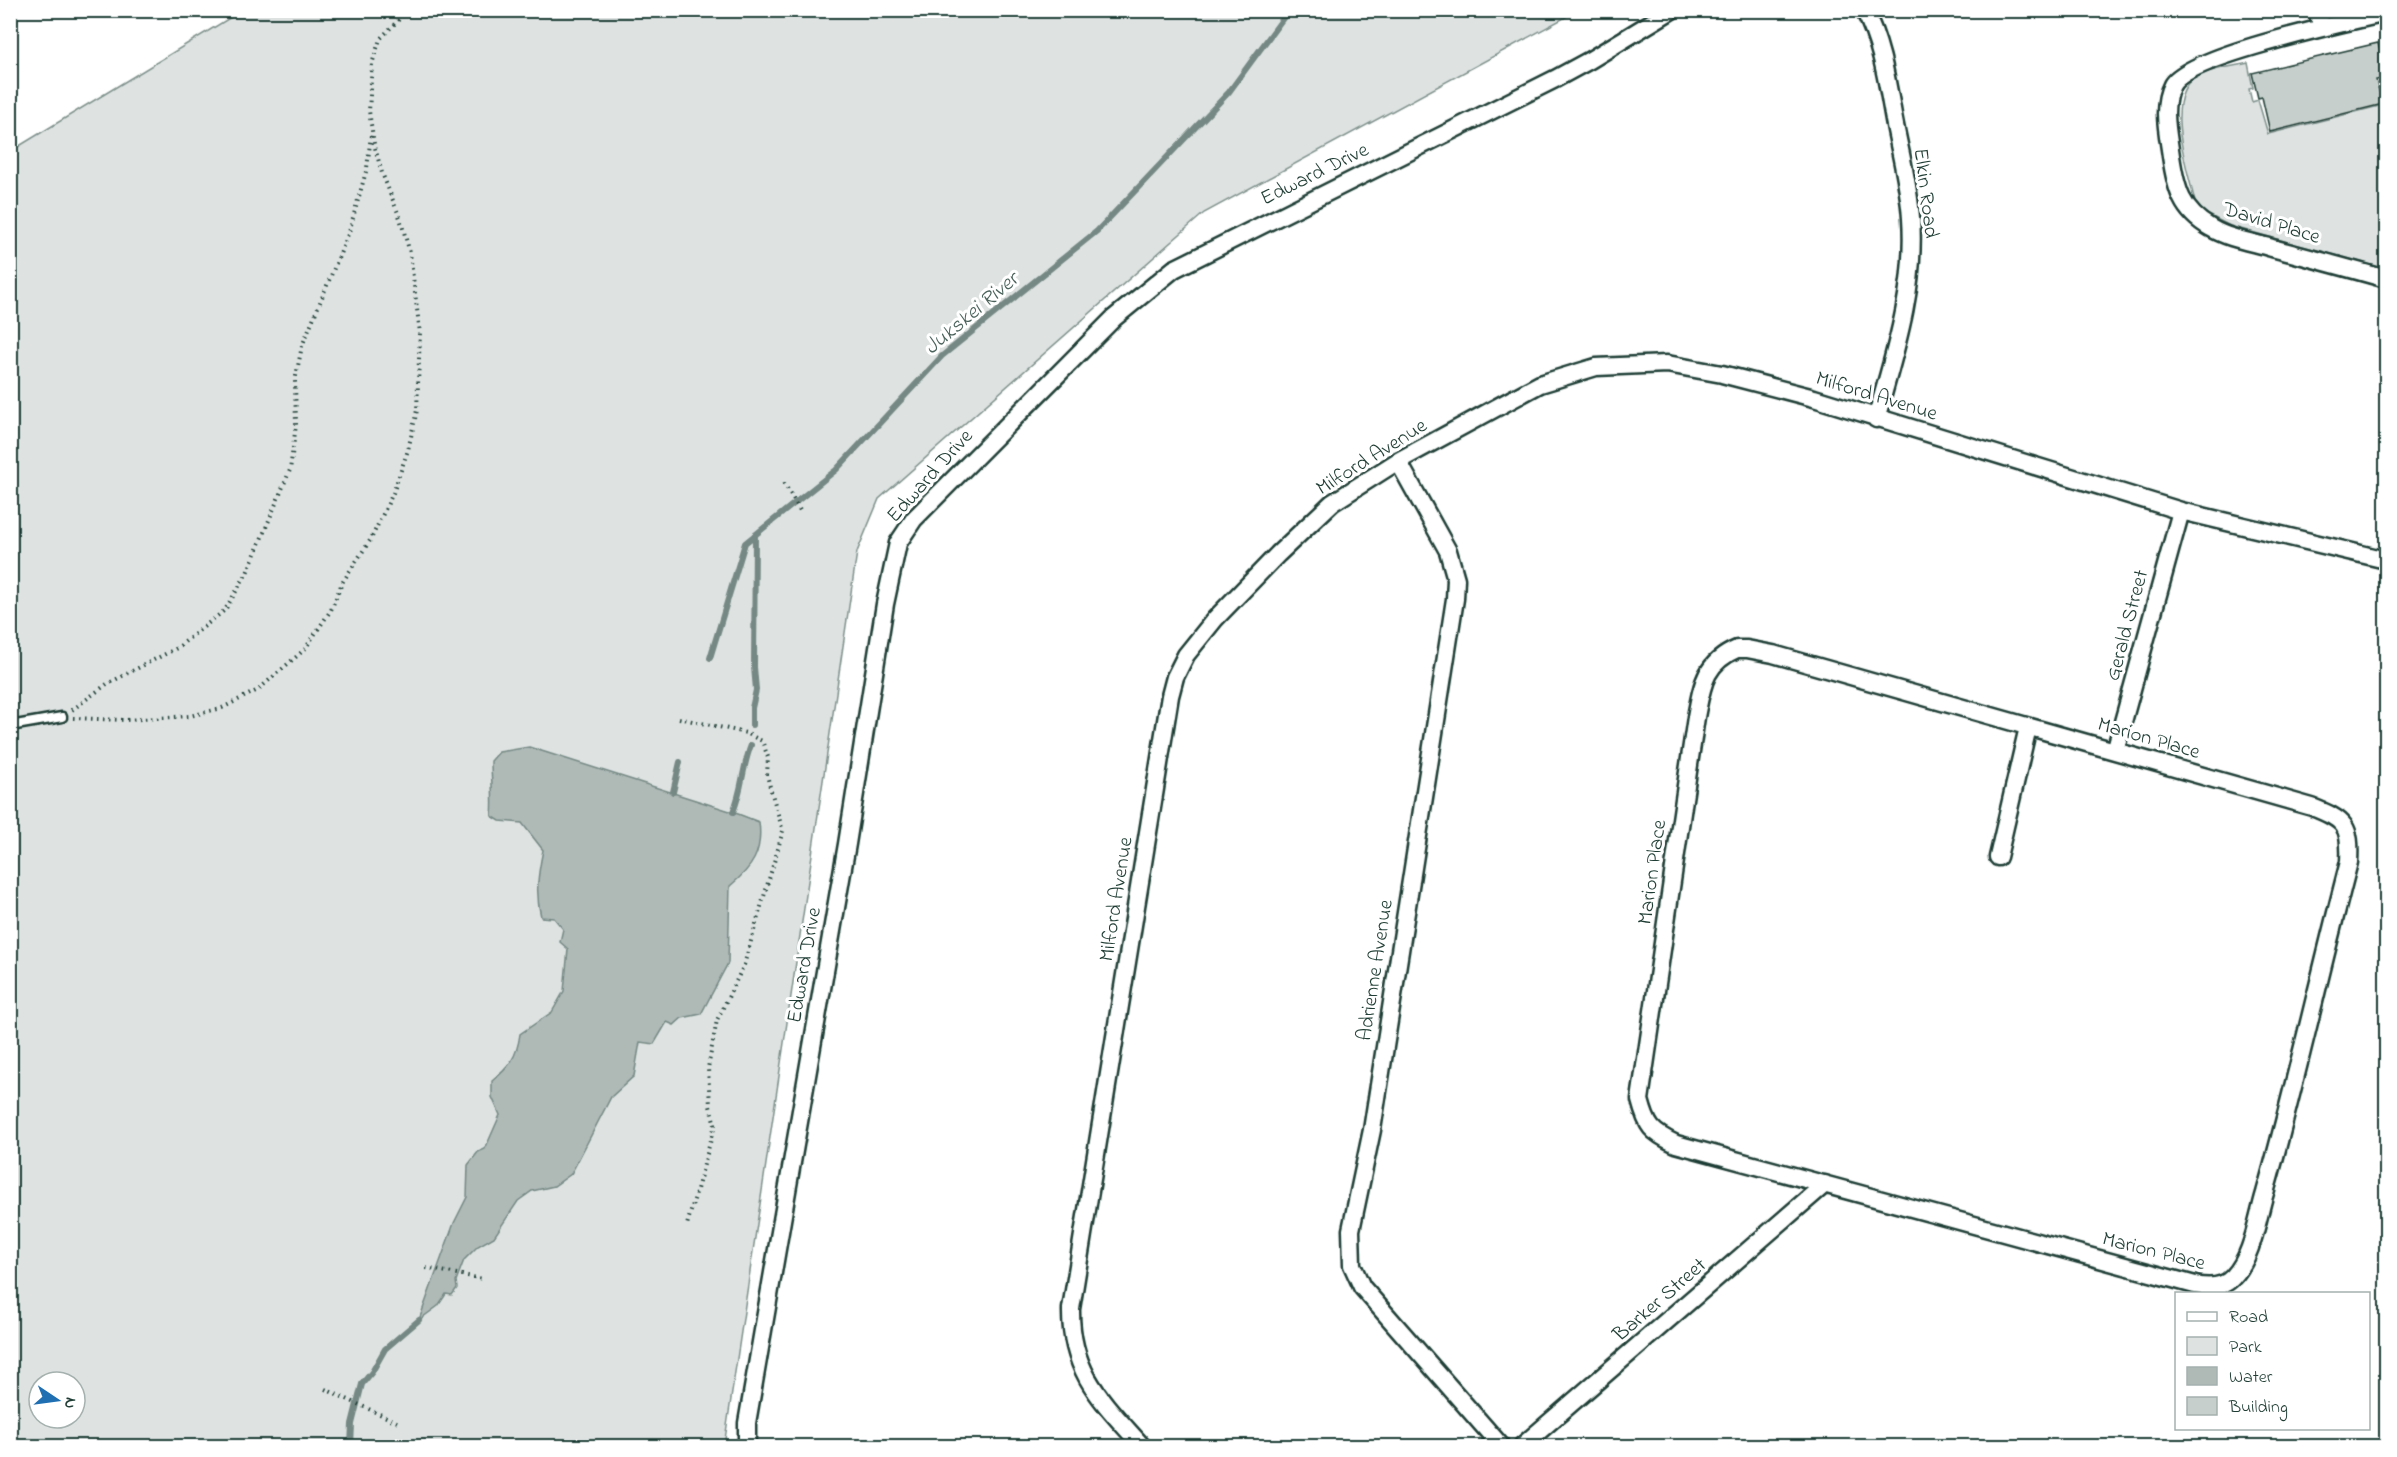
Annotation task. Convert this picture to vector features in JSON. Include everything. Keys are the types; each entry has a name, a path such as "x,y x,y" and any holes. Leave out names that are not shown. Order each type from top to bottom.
{"street":[{"name":"Edward Drive","path":"747,1446 747,1423 847,844 885,604 893,561 905,532 954,478 1114,318 1174,269 1555,79 1600,55 1672,10"},
{"name":"Elkin Road","path":"1864,10 1877,39 1885,70 1911,216 1910,282 1904,319 1876,419"},
{"path":"2317,10 2322,28"},
{"name":"David Place","path":"2386,13 2322,28 2210,60 2188,70 2174,82 2168,95 2166,121 2180,198 2191,215 2213,229 2238,238 2386,279"},
{"name":"Milford Avenue","path":"1142,1446 1093,1392 1076,1354 1070,1329 1071,1309 1170,696 1175,677 1186,655 1215,619 1278,554 1332,503 1398,461 1540,384 1596,367 1667,364 1697,369 1814,398 1876,419 2181,511 2386,561"},
{"name":"Adrienne Avenue","path":"1398,461 1448,551 1456,579 1455,599 1372,1130 1351,1230 1352,1265 1362,1287 1501,1446"},
{"name":"Gerald Street","path":"2115,751 2181,511"},
{"name":"Marion Place","path":"1747,648 2028,727 2320,810 2345,823 2350,840 2349,862 2276,1154 2246,1258 2234,1277 2225,1284 2215,1287 2195,1286 1676,1144 1655,1134 1645,1120 1640,1100 1696,717 1703,682 1713,663 1726,654 1747,648"},
{"path":"1998,857 2028,727"},
{"name":"Barker Street","path":"1522,1446 1825,1184"}],"lane":[{"path":"10,726 62,717"}],"path":[{"path":"62,717 125,720 190,716 222,708 258,690 305,649 332,610 342,583 371,539 393,493 408,450 417,410 420,333 410,253 400,218 381,173 369,111 372,64 380,39 408,10"},
{"path":"62,717 107,684 177,648 225,610 247,573 290,470 296,425 296,381 302,345 349,232 367,168 372,128"},
{"path":"784,483 802,514"},
{"path":"679,718 746,733 762,741 768,757 767,775 783,831 744,966 717,1020 708,1068 710,1106 715,1125 687,1225"},
{"path":"426,1268 483,1279"},
{"path":"325,1389 397,1422"}],"green space":[{"path":"241,11 1577,11 1204,213 879,499 857,552 724,1446 11,1446 11,151"},
{"path":"2248,63 2253,88 2249,89 2252,102 2258,100 2268,134 2383,105 2386,102 2386,269 2230,226 2203,212 2195,202 2180,134 2181,99 2187,86 2198,76 2216,69"}],"water":[{"path":"529,747 759,822 759,842 750,866 730,886 728,963 701,1014 682,1018 674,1025 667,1022 654,1044 640,1042 634,1076 611,1097 571,1174 554,1186 532,1191 518,1201 494,1237 478,1246 464,1260 456,1281 457,1288 452,1295 446,1294 438,1306 419,1320 454,1223 467,1197 468,1165 478,1152 485,1149 500,1115 492,1097 492,1081 512,1060 520,1034 552,1012 564,991 568,949 560,942 563,929 554,918 541,917 539,908 538,884 543,850 522,823 500,821 492,816 491,761 499,752"}],"building":[{"path":"2378,43 2380,51 2386,50 2386,78 2376,80 2383,104 2270,132 2262,97 2258,98 2252,73"}],"waterway":[{"name":"Jukskei River","path":"710,658 745,543 836,470 942,356 1097,231 1229,92 1289,10"},
{"path":"752,725 752,708 756,690 754,667 755,535"},
{"path":"733,812 751,745"},
{"path":"673,792 680,762"},
{"path":"351,1446 352,1424 362,1384 385,1349 419,1320"}]}
